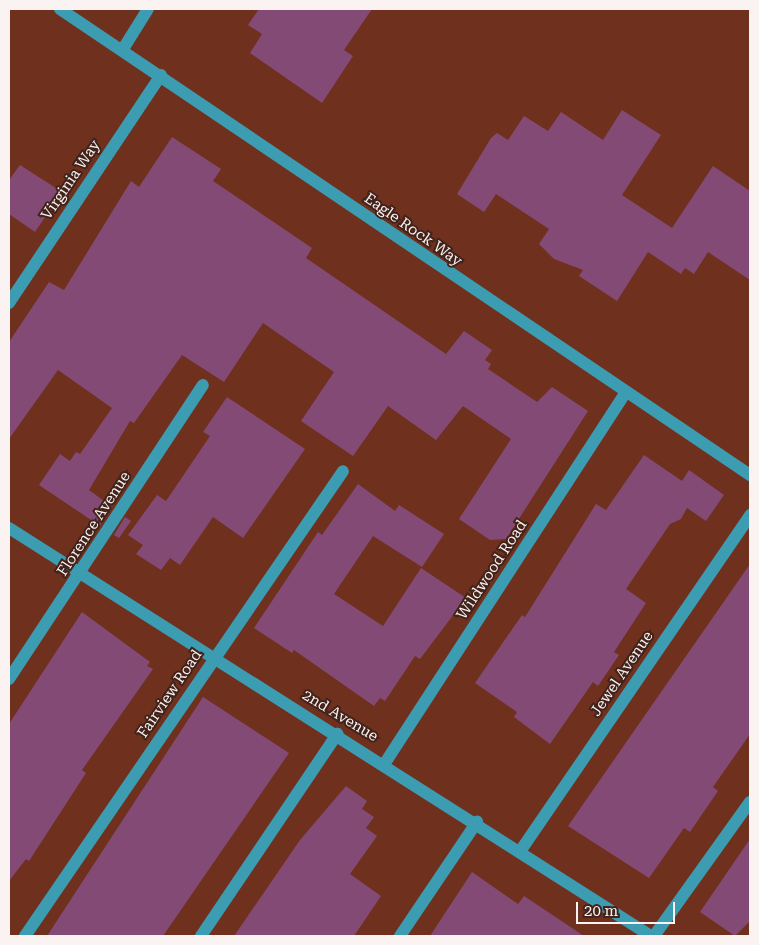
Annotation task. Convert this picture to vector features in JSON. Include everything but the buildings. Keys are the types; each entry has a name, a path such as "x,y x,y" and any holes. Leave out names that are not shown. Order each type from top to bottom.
{"street":[{"name":"Eagle Rock Way","path":"60,9 123,48 625,394 750,475"},
{"path":"123,48 148,9"},
{"name":"Virginia Way","path":"9,303 161,76"},
{"name":"Florence Avenue","path":"9,679 80,576 203,385"},
{"name":"Wildwood Road","path":"386,763 625,394"},
{"name":"Fairview Road","path":"25,936 343,471"},
{"name":"Jewel Avenue","path":"520,850 750,515"},
{"name":"2nd Avenue","path":"9,528 80,576 386,763 653,936"},
{"path":"201,936 338,734"},
{"path":"653,936 750,802"},
{"path":"400,936 477,822"}]}
